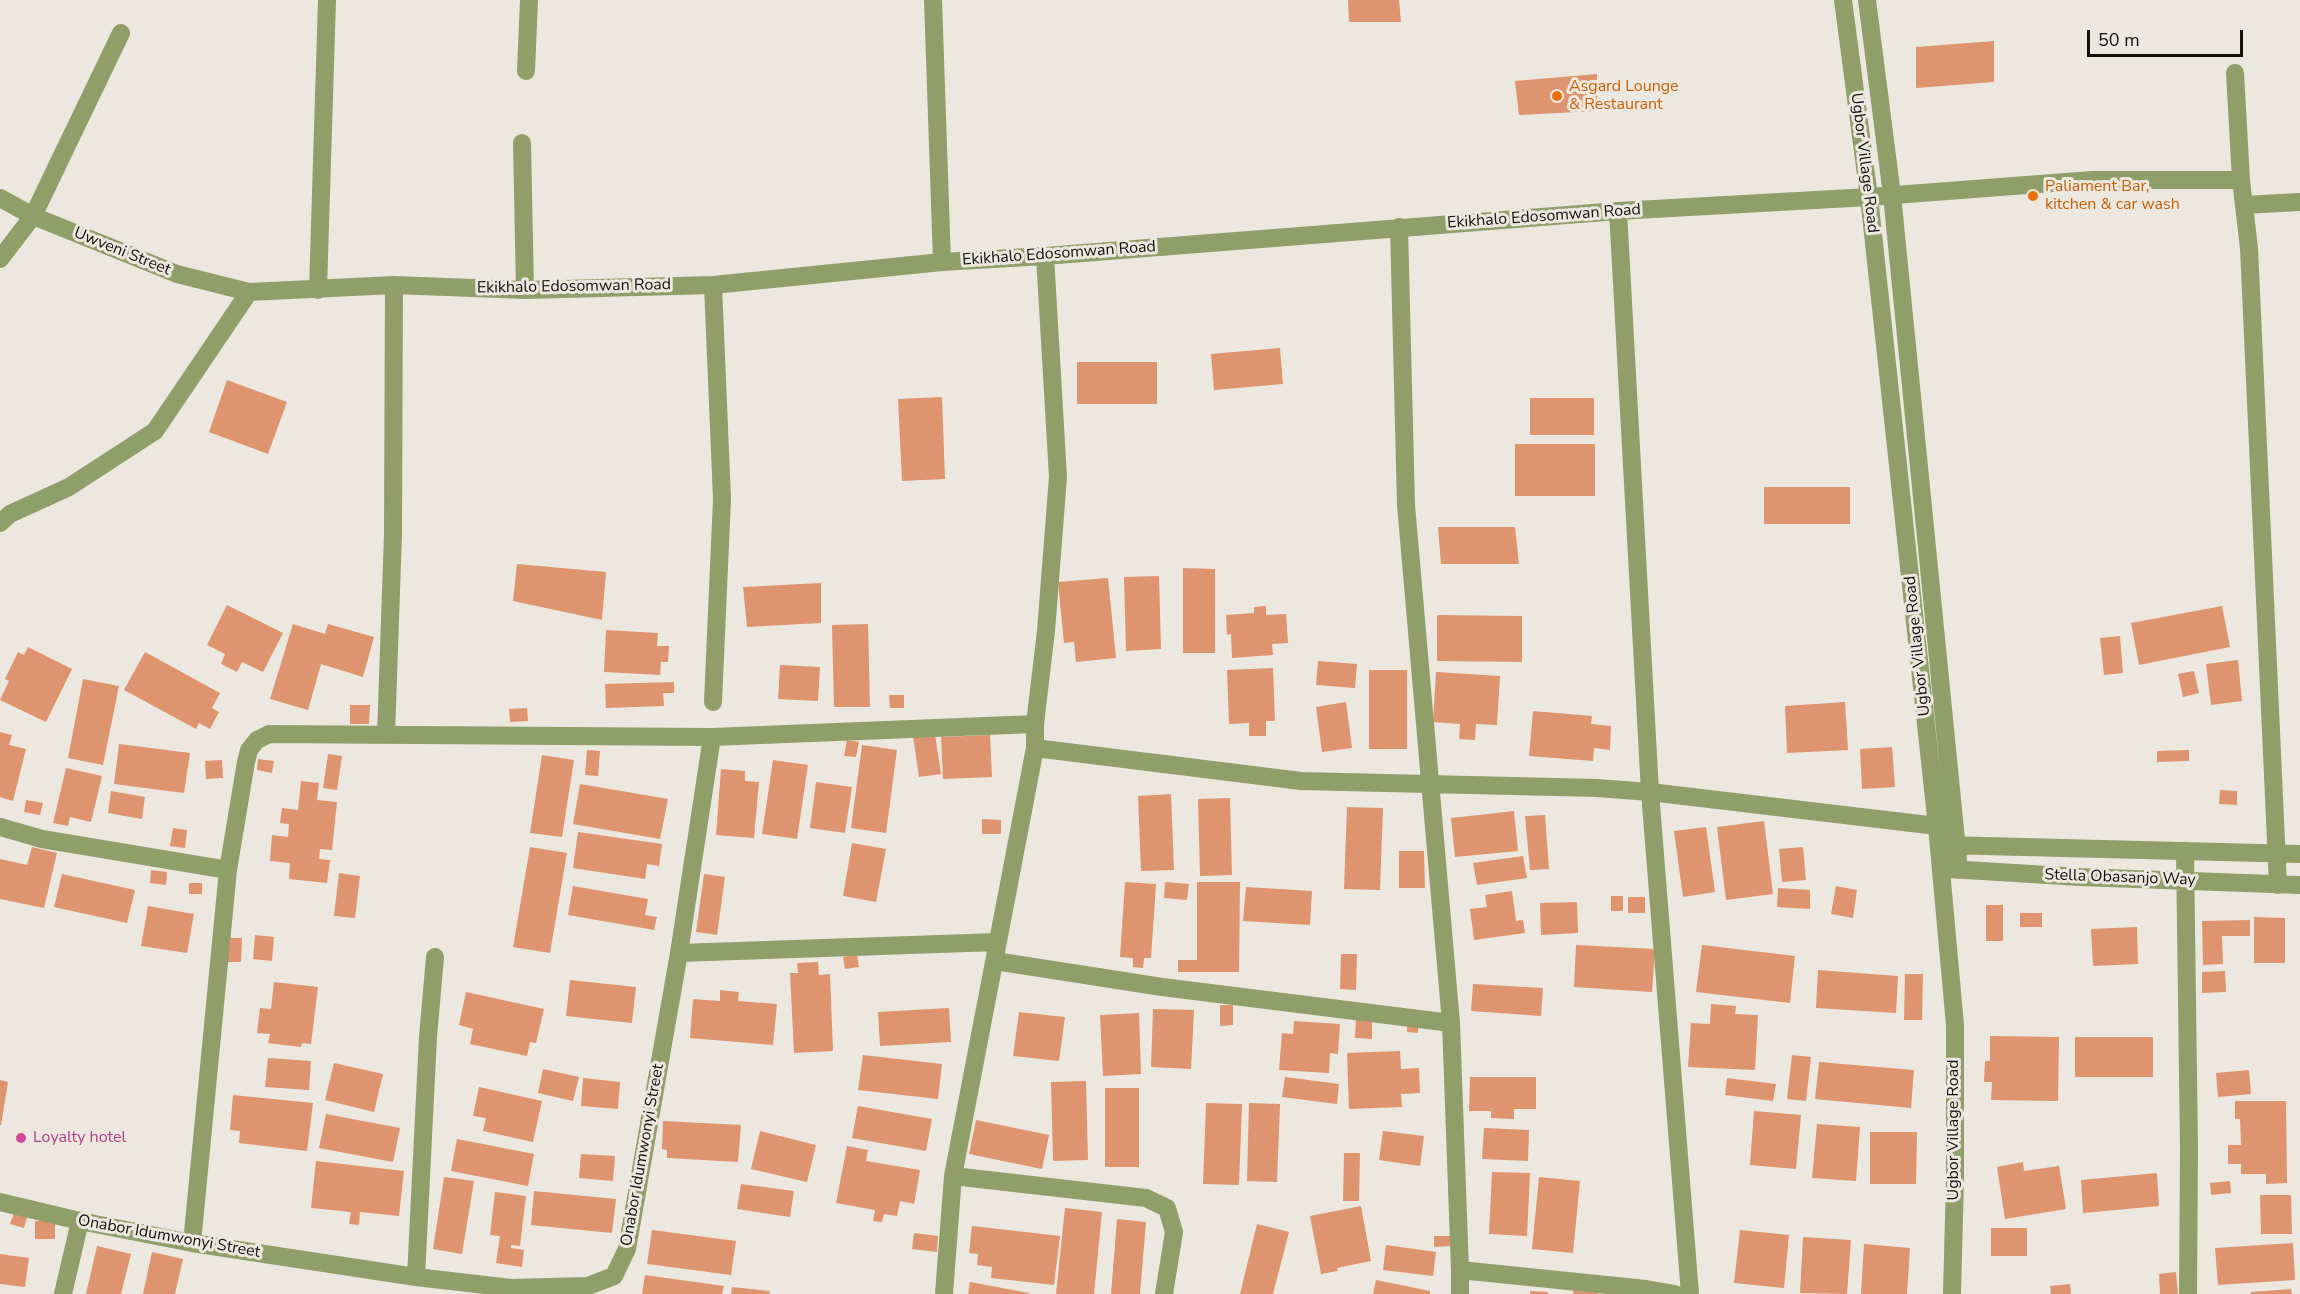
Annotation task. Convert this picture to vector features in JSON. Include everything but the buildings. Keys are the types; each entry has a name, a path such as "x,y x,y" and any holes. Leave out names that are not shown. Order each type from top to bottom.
{"street":[{"path":"318,290 327,0"},
{"path":"526,71 529,0"},
{"path":"933,0 942,262"},
{"name":"Ugbor Village Road","path":"1843,0 1945,825"},
{"name":"Ugbor Village Road","path":"1867,0 1892,195 1950,869 1955,1179 1952,1294"},
{"path":"0,259 33,216 120,33"},
{"path":"2235,73 2241,180 2249,248 2278,885"},
{"path":"522,143 525,290"},
{"name":"Ekikhalo Edosomwan Road","path":"249,292 394,285 525,290 713,285 942,262 1617,211 1892,195 2092,180 2241,180"},
{"name":"Uwveni Street","path":"0,198 33,216 177,274 249,292"},
{"path":"2244,205 2300,202"},
{"path":"1617,211 1650,792 1690,1294"},
{"path":"1399,227 1406,505 1451,1023 1460,1294"},
{"path":"944,1294 953,1176 1035,748 1035,724 1046,631 1058,477 1045,256"},
{"path":"386,735 393,534 394,285"},
{"path":"713,285 722,499 713,702"},
{"path":"0,523 10,514 69,487 155,431 249,292"},
{"path":"192,1243 228,870 246,762 249,750 256,740 269,734 712,737 1035,724"},
{"name":"Onabor Idumwonyi Street","path":"0,1202 80,1221 192,1243 510,1291 588,1286 614,1276 627,1249 679,953 712,737"},
{"path":"1035,748 1301,781 1650,792 1945,825"},
{"path":"0,827 42,839 228,870"},
{"path":"1947,845 2300,854"},
{"path":"2185,851 2189,1149 2188,1294"},
{"name":"Stella Obasanjo Way","path":"1950,869 2080,878 2300,885"},
{"path":"679,953 997,942"},
{"path":"416,1277 428,1036 435,957"},
{"path":"995,961 1162,987 1451,1023"},
{"path":"953,1176 1146,1198 1167,1208 1174,1232 1164,1294"},
{"path":"63,1294 80,1221"},
{"path":"1460,1270 1675,1294"}],"place":[{"name":"Asgard Lounge & Restaurant","path":"1557,96"},
{"name":"Paliament Bar, kitchen & car wash","path":"2033,196"},
{"name":"Loyalty hotel","path":"21,1138"}]}
